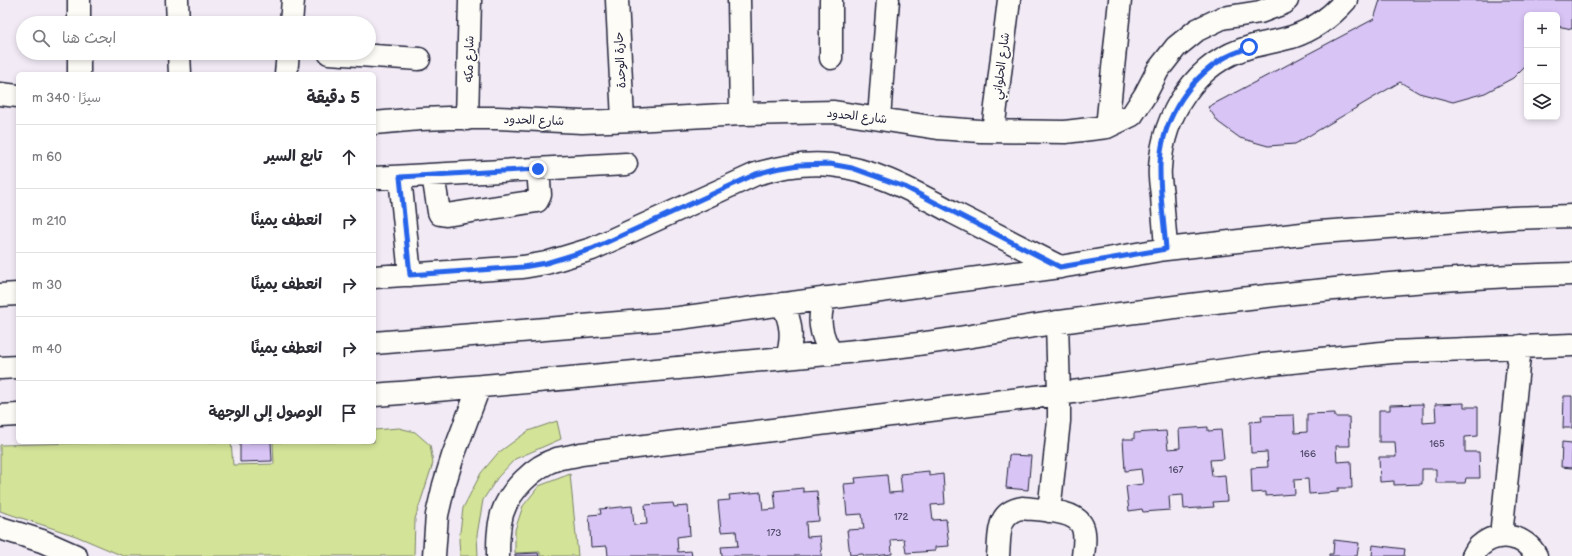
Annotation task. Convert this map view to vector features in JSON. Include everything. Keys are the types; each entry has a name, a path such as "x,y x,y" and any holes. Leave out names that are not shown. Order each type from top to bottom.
{"street":[{"path":"79,0 79,16"},
{"path":"177,0 178,16"},
{"path":"292,16 293,0"},
{"name":"شارع مكه","path":"467,119 470,0"},
{"name":"حارة الوحدة","path":"617,0 623,120"},
{"path":"739,0 741,114"},
{"path":"831,0 831,58"},
{"path":"879,118 888,0"},
{"name":"شارع الحلواني","path":"993,131 1009,0"},
{"path":"1107,127 1120,0"},
{"name":"شارع الحدود","path":"376,123 420,119 497,118 582,122 741,114 834,112 938,128 993,131 1065,132 1107,127 1132,115 1145,95 1158,70 1176,47 1223,9 1260,12 1284,3 1287,0"},
{"path":"1166,249 1160,169 1163,142 1171,117 1184,94 1202,74 1224,58 1249,47 1292,37 1309,30 1324,21 1346,0"},
{"path":"376,56 419,59"},
{"path":"79,60 79,72"},
{"path":"179,60 180,72"},
{"path":"286,72 287,60"},
{"path":"0,94 16,96"},
{"path":"376,178 626,164"},
{"path":"376,277 523,267 570,257 607,243 756,174 799,165 830,164 852,168 905,187 1060,267"},
{"path":"433,175 439,212 440,214 446,215 538,201 540,195 538,169"},
{"path":"400,177 410,275"},
{"path":"376,343 679,318 1060,267 1166,249 1320,232 1512,218 1572,216"},
{"path":"376,395 479,387 832,354 914,344 1057,322 1362,286 1516,275 1572,274"},
{"path":"0,295 16,294"},
{"path":"825,298 821,309 821,333 825,344 832,354"},
{"path":"782,304 787,314 792,336 787,358"},
{"path":"1049,511 1057,435 1059,394 1057,322"},
{"path":"498,556 498,538 503,512 515,490 533,471 556,459 581,454 1059,394 1261,365 1392,352 1572,345"},
{"path":"1501,536 1520,346"},
{"path":"0,368 16,367"},
{"path":"434,556 437,515 444,485 453,456 479,387"},
{"path":"0,416 16,415"},
{"path":"998,556 1003,518 1008,512 1022,508 1067,514 1081,522 1085,537 1083,556"},
{"path":"0,528 42,542 76,556"},
{"path":"1472,556 1479,546 1490,539 1501,536 1514,537 1525,542 1534,551 1536,556"}],"green space":[{"path":"557,421 561,439 515,459 498,477 483,500 477,535 478,556 460,556 459,540 463,508 481,473 498,453 528,431"},
{"path":"399,428 415,432 430,445 433,463 415,519 414,556 123,556 76,536 0,511 0,445 231,444 233,465 274,464 273,444 376,444 376,430"},
{"path":"570,474 578,556 540,556 540,552 515,553 515,530 523,506 539,486"}],"building":[{"path":"1380,0 1572,0 1572,29 1560,27 1560,12 1524,12 1524,67 1513,78 1485,93 1453,102 1419,93 1400,82 1295,144 1268,146 1240,138 1218,122 1208,107 1374,19"},
{"path":"1564,396 1572,396 1572,428 1563,428"},
{"path":"1464,403 1464,407 1478,407 1478,436 1465,437 1465,452 1479,452 1480,478 1466,478 1465,483 1436,483 1436,469 1422,469 1422,484 1394,485 1394,481 1380,482 1379,457 1396,457 1395,442 1379,442 1379,410 1390,410 1390,405 1423,404 1423,423 1436,422 1435,404"},
{"path":"1335,413 1335,417 1349,417 1350,446 1336,446 1337,462 1351,461 1352,488 1338,488 1338,492 1309,494 1308,479 1294,480 1295,494 1266,496 1266,492 1252,493 1251,468 1268,467 1267,452 1251,453 1250,422 1262,421 1261,416 1294,415 1295,433 1307,432 1307,414"},
{"path":"1208,427 1208,431 1221,430 1224,459 1210,460 1212,476 1225,475 1227,501 1213,502 1214,507 1184,509 1183,495 1169,496 1170,510 1143,512 1142,509 1129,511 1126,486 1143,484 1141,469 1125,471 1123,439 1134,439 1134,433 1166,431 1168,449 1180,448 1179,429"},
{"path":"1562,442 1572,443 1572,468 1561,467"},
{"path":"240,444 271,444 272,461 240,462"},
{"path":"1009,455 1031,456 1028,490 1006,488"},
{"path":"929,471 929,476 943,474 945,504 931,505 933,520 946,519 949,546 935,547 935,551 906,553 904,539 891,540 892,554 875,556 864,556 863,554 850,555 847,530 864,529 862,514 847,515 844,484 856,483 855,478 887,475 889,493 902,492 900,474"},
{"path":"803,488 803,492 817,491 819,521 806,522 807,537 820,536 822,556 722,556 721,547 738,546 736,531 721,532 718,501 730,500 729,495 761,492 763,510 776,509 774,491"},
{"path":"673,503 674,507 688,506 690,535 677,537 678,552 691,551 692,556 608,556 607,546 591,547 589,515 601,514 600,509 632,506 634,525 647,524 645,505"},
{"path":"1334,540 1359,543 1357,556 1329,556 1329,554 1333,554"},
{"path":"1373,545 1405,549 1404,556 1372,556"},
{"path":"538,553 539,556 515,556 515,554"}],"route":[{"path":"538,169 400,177 410,275 523,267 570,257 592,249 756,174 799,165 830,164 852,168 905,187 1060,267 1166,249 1160,169 1163,142 1171,117 1184,94 1202,74 1224,58 1249,47"}]}
